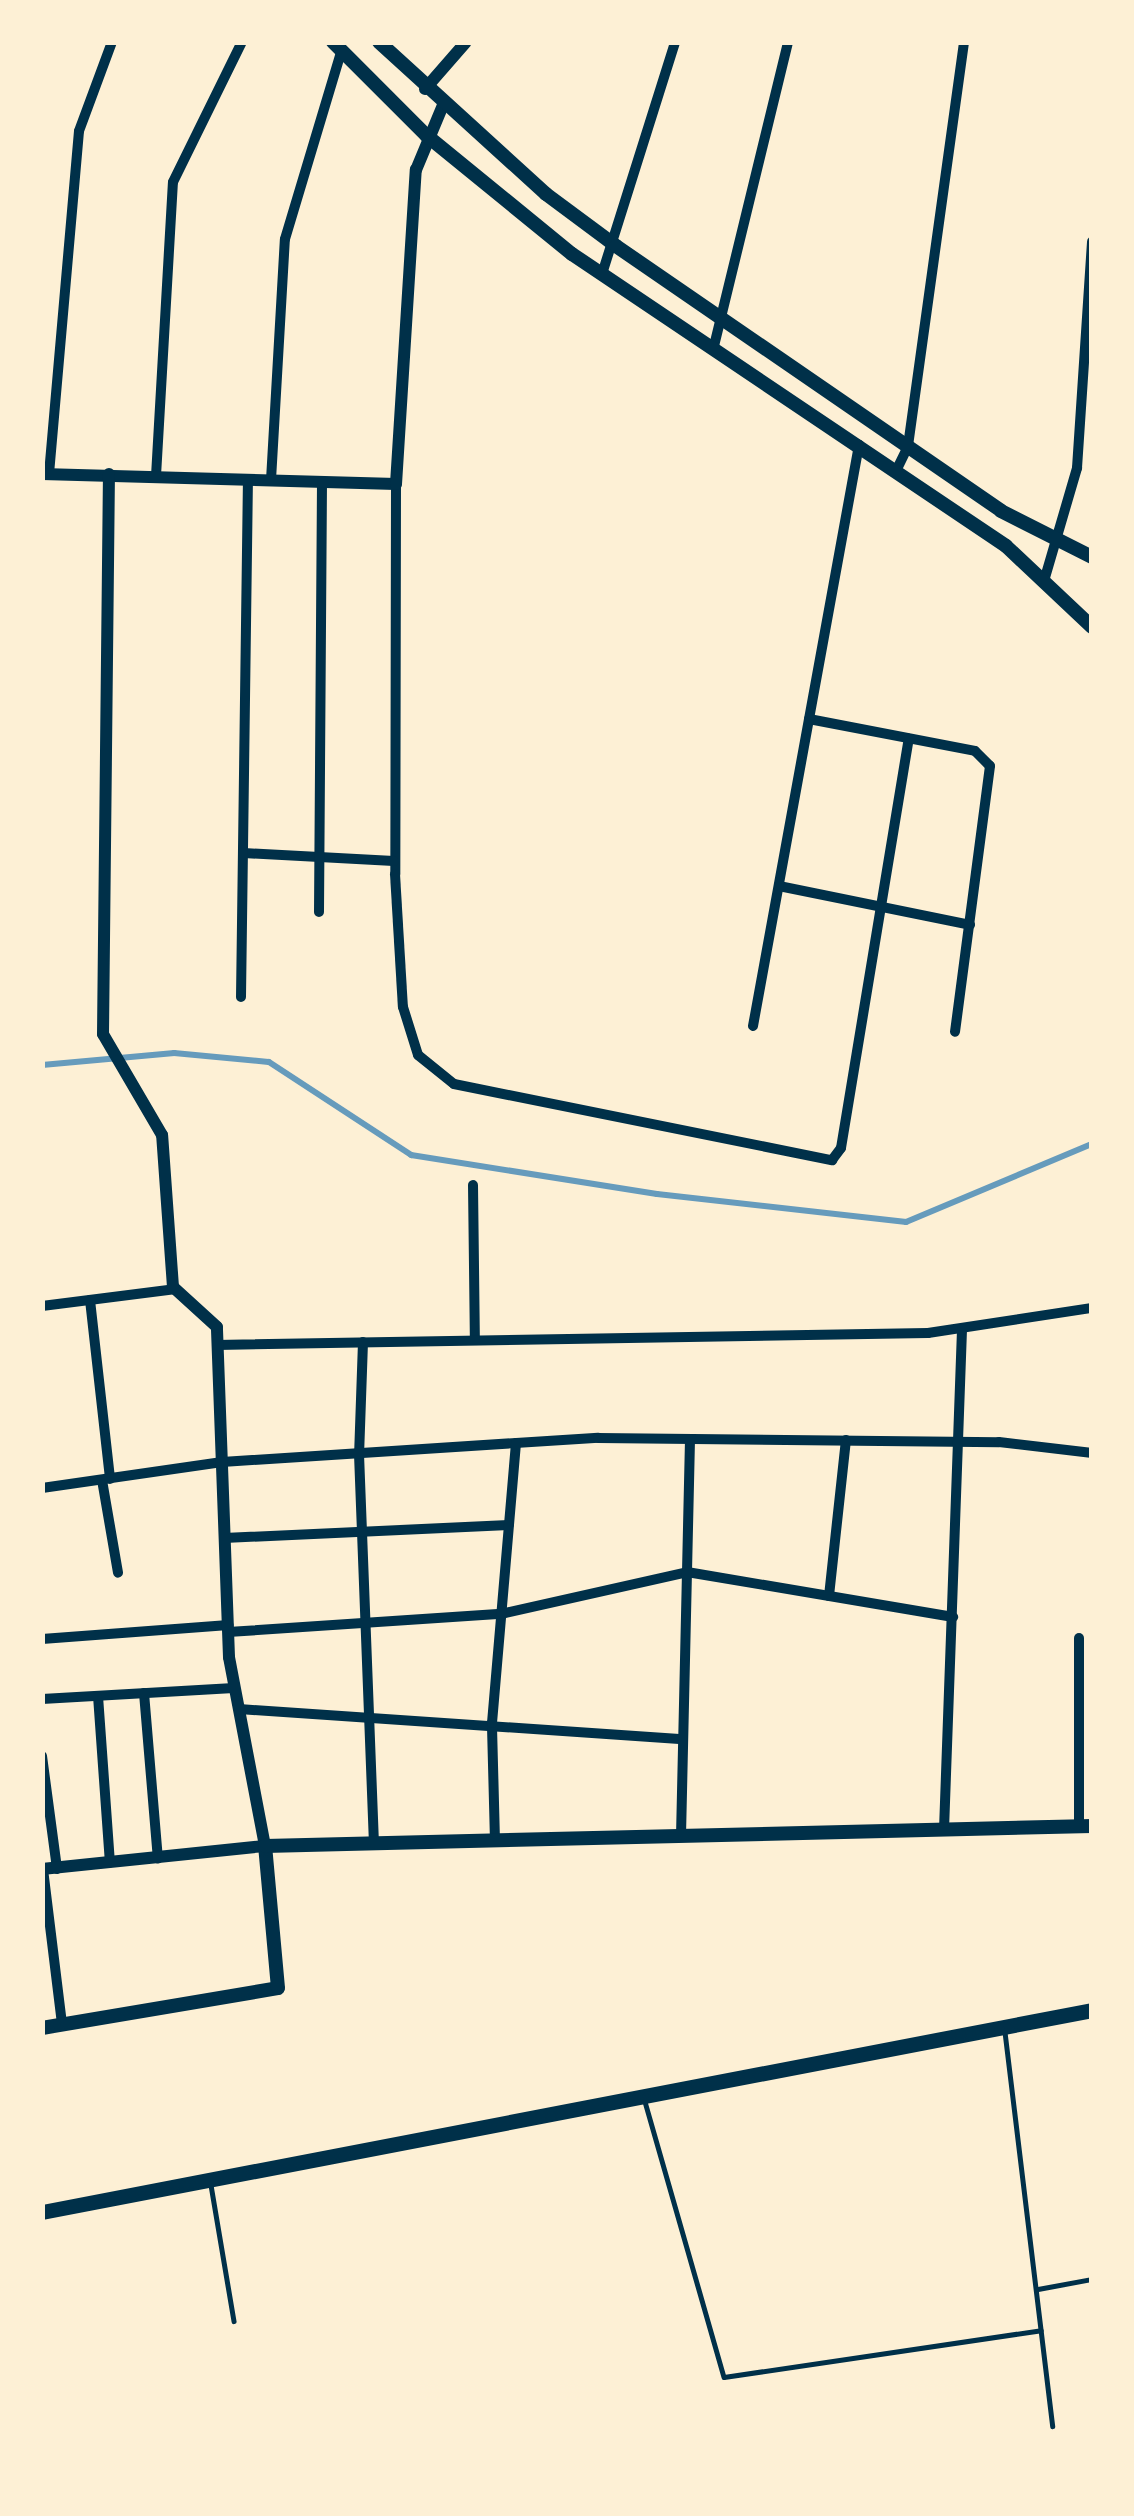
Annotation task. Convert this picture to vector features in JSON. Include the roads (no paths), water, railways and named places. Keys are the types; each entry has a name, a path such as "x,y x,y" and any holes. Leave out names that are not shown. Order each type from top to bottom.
{"main road":[{"path":"379,42 424,89 616,246 908,446 1092,557"},
{"path":"337,47 426,135 602,274 896,471 1044,581 1092,628"},
{"path":"42,2028 278,1988 265,1846 1085,1826"},
{"path":"42,2212 1092,2010"}],"street":[{"path":"112,42 79,131 45,474 396,484"},
{"path":"156,476 173,182 242,42"},
{"path":"424,89 466,42"},
{"path":"602,274 616,246 675,42"},
{"path":"714,346 788,42"},
{"path":"896,471 908,446 964,42"},
{"path":"271,480 285,239 337,47"},
{"path":"443,105 426,135 416,170 396,484 394,861 403,1007 430,1071 454,1084 824,1161 841,1148 909,739"},
{"path":"1044,581 1077,467 1092,241"},
{"path":"753,1026 859,446"},
{"path":"47,1869 265,1846 228,1628 217,1327 176,1289 162,1135 107,1051 110,475"},
{"path":"242,997 248,479"},
{"path":"319,912 322,482"},
{"path":"809,719 975,751 990,766 955,1033"},
{"path":"244,853 394,861"},
{"path":"778,886 970,925"},
{"path":"473,1185 475,1340"},
{"path":"42,1306 176,1289"},
{"path":"90,1300 118,1574"},
{"path":"218,1345 962,1330 1092,1308"},
{"path":"944,1829 962,1330"},
{"path":"363,1342 359,1454 374,1844"},
{"path":"681,1836 690,1439"},
{"path":"829,1596 846,1440"},
{"path":"42,1488 222,1462 516,1443 960,1441 1092,1453"},
{"path":"495,1841 492,1723 516,1443"},
{"path":"224,1538 509,1525"},
{"path":"42,1639 501,1614 687,1572 953,1617"},
{"path":"1079,1638 1085,1826"},
{"path":"42,1699 235,1688"},
{"path":"144,1693 158,1858"},
{"path":"98,1696 110,1863"},
{"path":"239,1709 683,1739"},
{"path":"42,1756 62,2024"}],"lane":[{"path":"1004,2027 1053,2426"},
{"path":"644,2095 724,2377 1041,2330"},
{"path":"210,2179 234,2321"},
{"path":"1036,2289 1092,2279"}],"waterway":[{"path":"42,1065 174,1053 269,1062 411,1155 657,1194 906,1222 1092,1144"}]}
